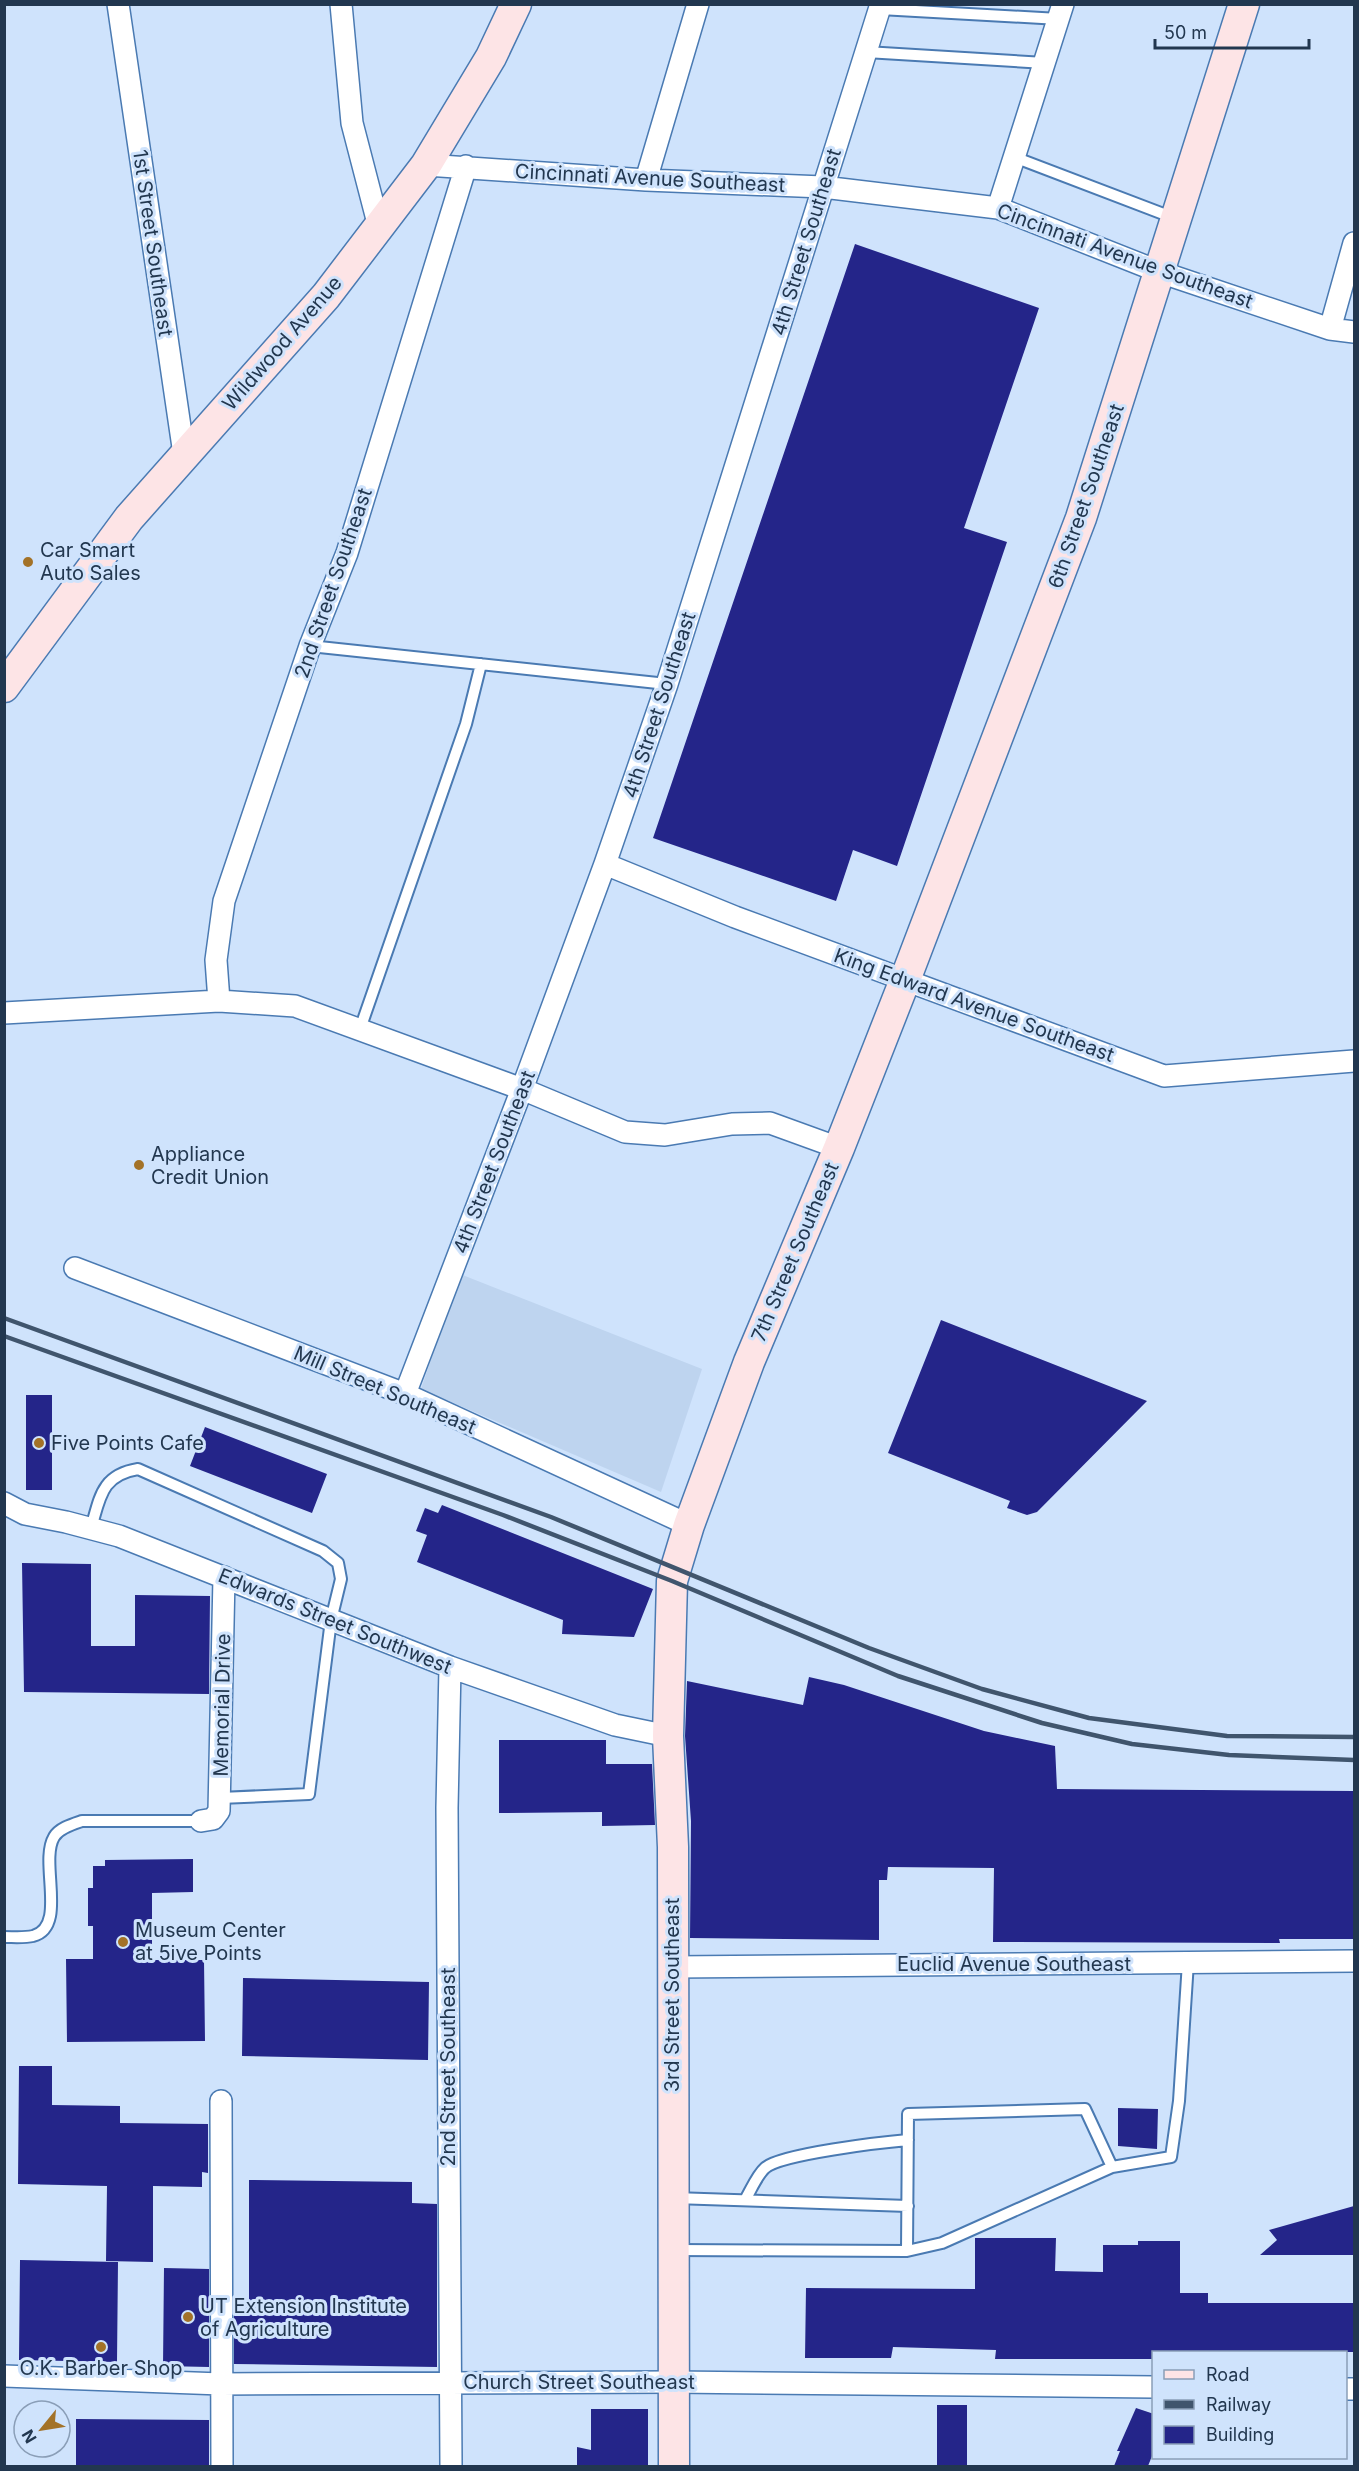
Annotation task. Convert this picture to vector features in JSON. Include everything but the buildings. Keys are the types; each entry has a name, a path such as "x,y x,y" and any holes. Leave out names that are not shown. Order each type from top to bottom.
{"street":[{"name":"1st Street Southeast","path":"118,4 184,454 165,475"},
{"path":"341,4 352,123 378,227"},
{"name":"Wildwood Avenue","path":"10,673 129,518 326,296 426,165 491,57 516,4"},
{"path":"646,180 698,4"},
{"name":"6th Street Southeast","path":"906,980 1081,518 1244,4"},
{"name":"4th Street Southeast","path":"405,1394 522,1089 605,864 667,684 880,7"},
{"path":"998,208 1061,12"},
{"name":"Cincinnati Avenue Southeast","path":"426,165 646,180 823,187 998,208 1160,272 1330,329 1354,332"},
{"name":"2nd Street Southeast","path":"219,1001 216,960 224,901 310,646 347,553 466,166"},
{"path":"1330,329 1354,243"},
{"name":"King Edward Avenue Southeast","path":"605,864 735,917 1164,1076 1354,1061"},
{"name":"7th Street Southeast","path":"689,1525 749,1362 839,1148 906,980"},
{"path":"4,1014 219,1001 295,1006 522,1089 625,1132 665,1135 732,1124 770,1123 839,1148"},
{"name":"Mill Street Southeast","path":"75,1268 405,1394 689,1525"},
{"name":"Edwards Street Southwest","path":"4,1503 25,1514 119,1536 450,1667 615,1725 668,1736"},
{"name":"3rd Street Southeast","path":"674,2466 673,1847 668,1736 672,1581 689,1525"},
{"name":"Memorial Drive","path":"201,1821 213,1819 219,1811 224,1577"},
{"name":"2nd Street Southeast","path":"450,1667 447,1808 451,2466"},
{"name":"Euclid Avenue Southeast","path":"673,1966 1354,1961"},
{"path":"221,2101 222,2466"},
{"name":"Church Street Southeast","path":"4,2376 221,2384 673,2382 1152,2387"}],"lane":[{"path":"880,7 1061,12"},
{"path":"866,52 1045,63"},
{"path":"1014,157 1177,219"},
{"path":"310,646 667,684"},
{"path":"360,1029 466,723 481,664"},
{"path":"91,1528 106,1484 113,1477 138,1469 323,1551 338,1563 341,1579 331,1620 309,1794 220,1798"},
{"path":"4,1937 34,1936 42,1931 51,1920 49,1855 54,1837 67,1826 82,1821 201,1821"},
{"path":"672,2250 907,2251 942,2243 1112,2167 1171,2157 1179,2101 1188,1962"},
{"path":"907,2251 908,2114 1084,2109 1112,2167"},
{"path":"745,2200 766,2167 788,2159 859,2144 908,2140"},
{"path":"672,2198 908,2206"}],"shaded area":[{"path":"460,1274 702,1369 661,1492 421,1389"}],"railway":[{"path":"4,1318 551,1517 869,1648 982,1689 1089,1718 1227,1736 1354,1737"},
{"path":"4,1336 503,1515 672,1581 898,1676 1042,1723 1132,1744 1229,1755 1354,1760"}],"place":[{"name":"Car Smart Auto Sales","path":"28,562"},
{"name":"Appliance Credit Union","path":"139,1165"},
{"name":"Five Points Cafe","path":"39,1443"},
{"name":"Museum Center at 5ive Points","path":"123,1942"},
{"name":"UT Extension Institute of Agriculture","path":"188,2317"},
{"name":"O.K. Barber Shop","path":"101,2347"}]}
